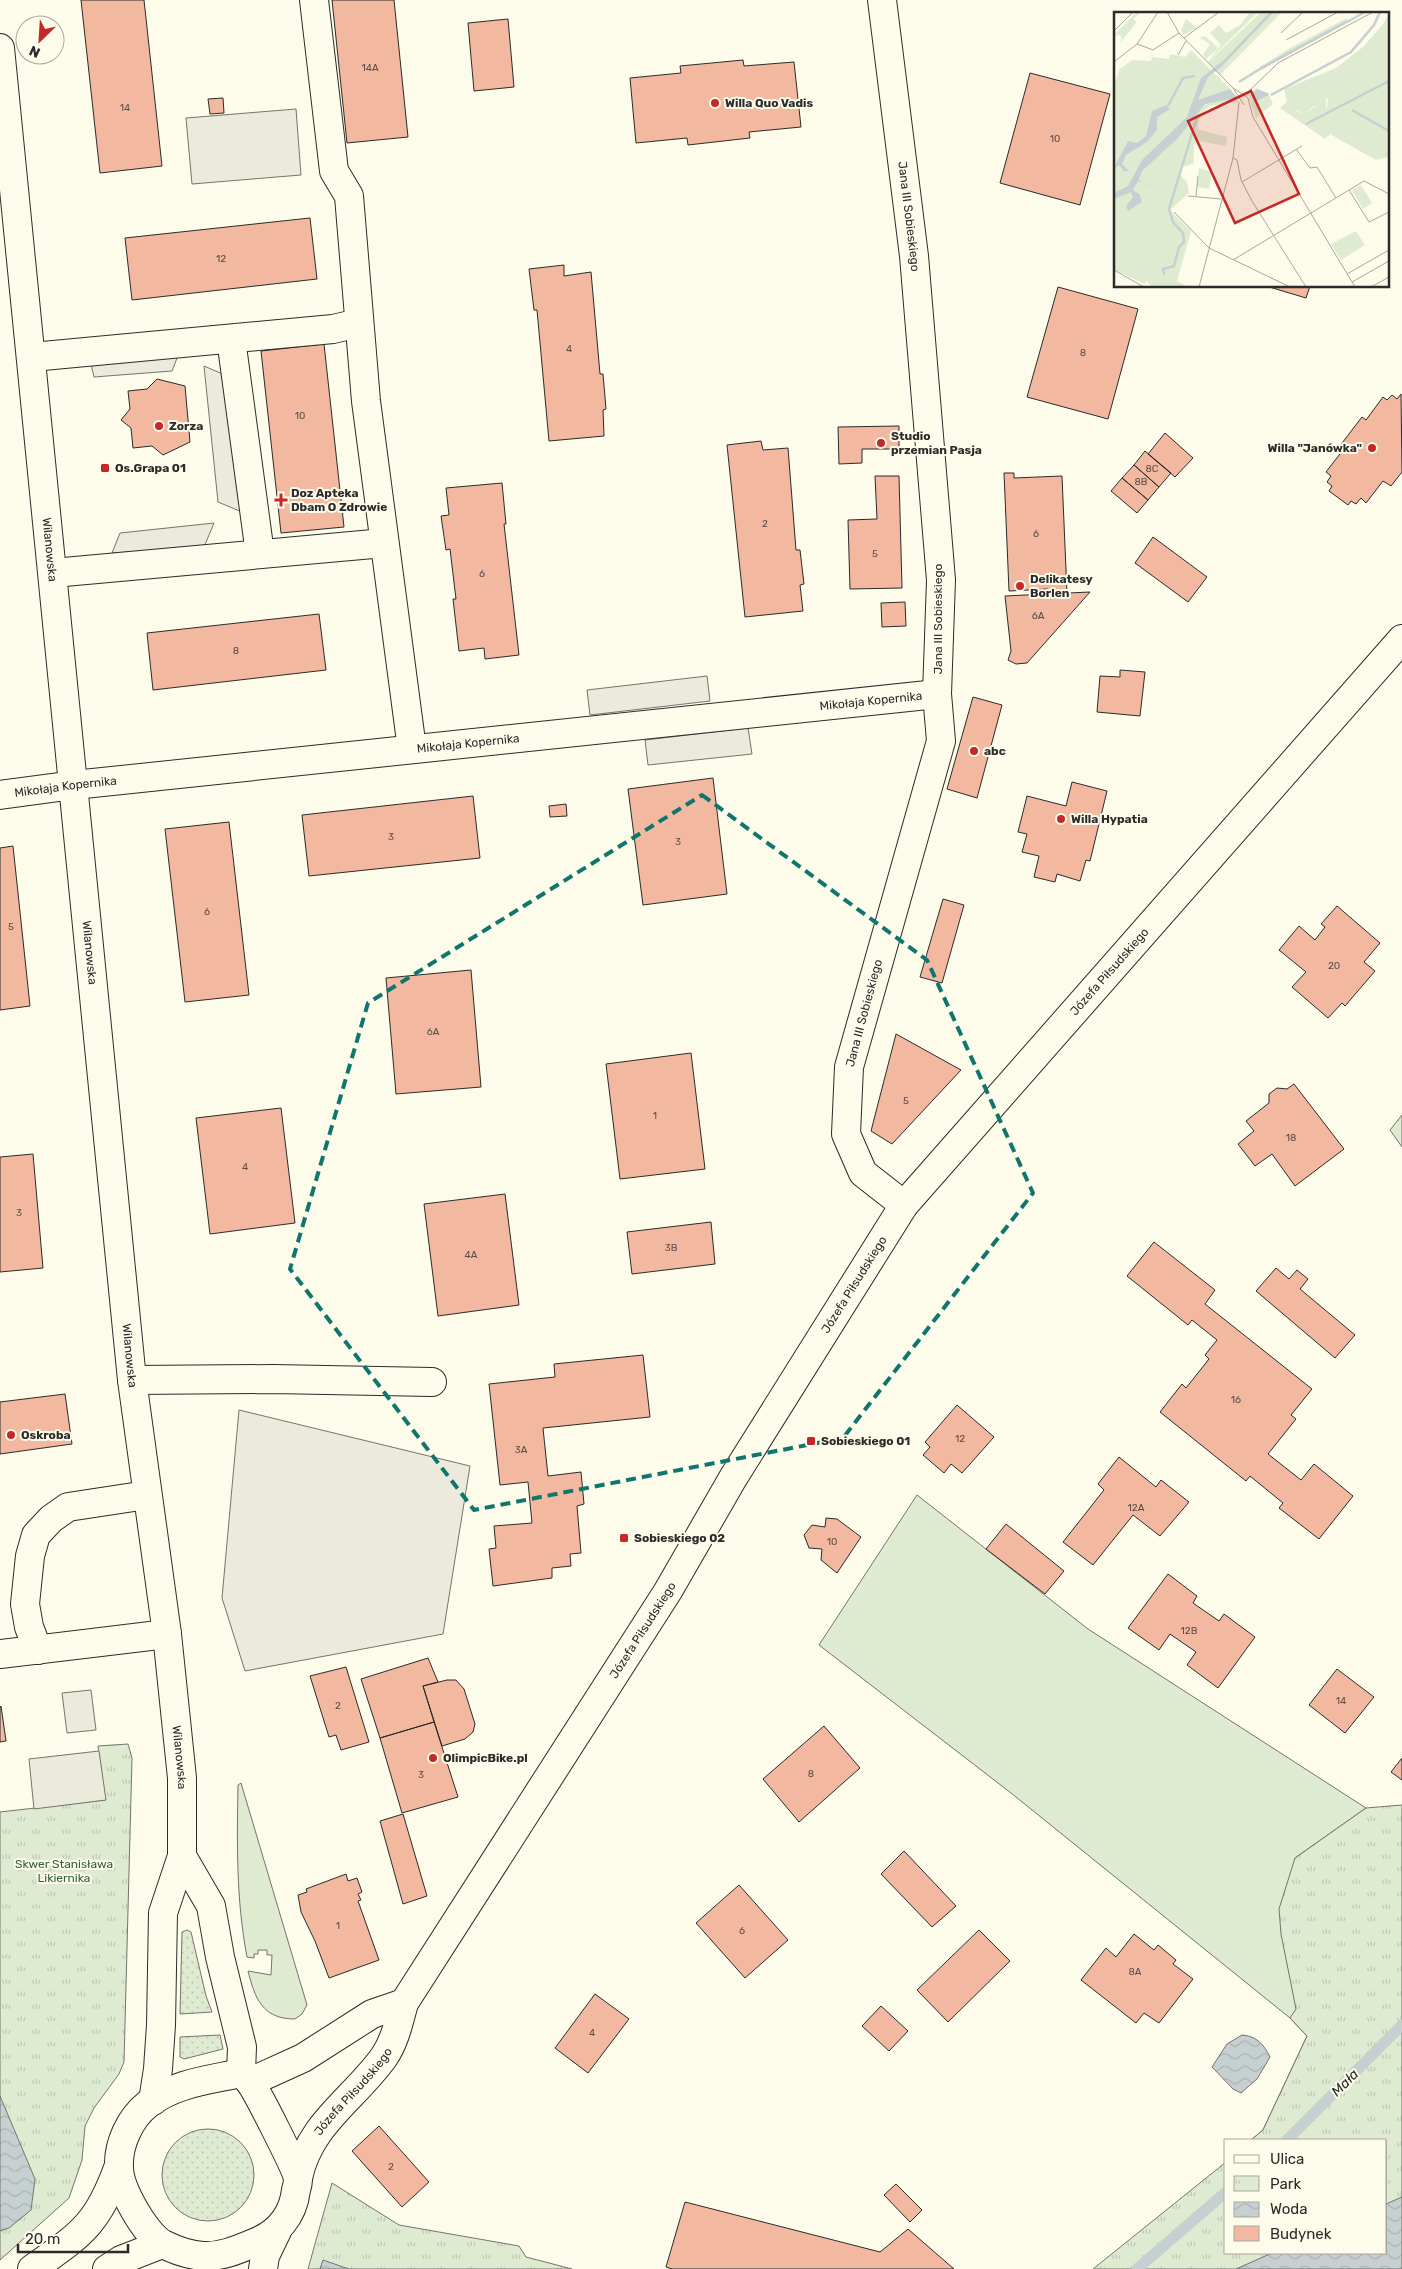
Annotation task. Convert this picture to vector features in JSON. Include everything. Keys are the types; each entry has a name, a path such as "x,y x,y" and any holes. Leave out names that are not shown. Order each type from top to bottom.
{"street":[{"path":"314,0 334,171 349,196 366,401 412,749"},
{"name":"Jana III Sobieskiego","path":"882,0 914,256 941,580 937,694 941,741 849,1067 846,1134 863,1173 904,1205"},
{"name":"Wilanowska","path":"0,48 132,1380 167,1634 182,1778 182,1856 163,1913 161,2025 158,2069 153,2101"},
{"path":"32,357 333,329 359,323"},
{"path":"231,339 260,554"},
{"path":"53,573 384,543"},
{"name":"Józefa Piłsudskiego","path":"298,2178 302,2158 316,2133 359,2088 385,2056 394,2037 404,2003 668,1591 733,1478 904,1205 1402,639"},
{"name":"Mikołaja Kopernika","path":"0,794 937,694"},
{"path":"132,1380 273,1378 432,1382"},
{"path":"38,1650 29,1627 25,1604 30,1556 36,1535 51,1519 68,1507 147,1495"},
{"path":"0,1654 167,1634"},
{"path":"182,1856 211,1906 220,1957 242,2047 245,2078 282,2142 298,2178 296,2196 289,2214 277,2231 265,2256 263,2269"},
{"path":"32,2269 82,2233 95,2218 111,2189 118,2168 125,2135 133,2120 153,2101 190,2083 245,2078 302,2058 372,2014 404,2003"},
{"path":"118,2168 140,2219 162,2244 174,2269"},
{"path":"107,2269 121,2260 162,2244 184,2253 203,2256 221,2255 260,2241 277,2231"}],"highlighted area":[{"path":"702,795 927,960 1033,1193 843,1438 474,1510 290,1269 368,1003"}],"green space":[{"path":"1402,1115 1402,1147 1390,1130"},
{"path":"917,1495 1088,1629 1366,1808 1295,1858 1402,2062 1252,2139 1263,2130 1307,2036 1290,2018 1011,1793 819,1645"},
{"name":"Skwer Stanisława Likiernika","path":"128,1744 132,1758 124,2062 119,2074 94,2108 85,2126 82,2160 69,2198 0,2260 0,1812 105,1800 98,1746"},
{"path":"241,1783 307,2005 302,2014 295,2019 284,2018 267,2011 257,1998 248,1971 271,1975 272,1955 267,1955 267,1950 258,1950 258,1954 254,1954 254,1958 247,1957 243,1935 237,1828 238,1785"},
{"path":"1402,1805 1402,2269 1093,2269 1224,2164 1224,2254 1387,2254 1387,2139 1252,2139 1263,2130 1307,2036 1290,2018 1296,2009 1281,1934 1279,1909 1295,1858 1366,1808"},
{"path":"187,1930 191,1932 206,1996 212,2012 180,2014 182,1932"},
{"path":"220,2035 223,2049 184,2059 180,2057 180,2037"},
{"path":"208,2129 226,2132 241,2142 251,2157 254,2175 251,2193 241,2208 226,2218 208,2221 190,2218 175,2208 165,2193 162,2175 165,2157 175,2142 190,2132"},
{"path":"332,2183 399,2225 519,2246 526,2257 572,2269 308,2269"}],"shaded area":[{"path":"296,109 301,175 192,184 186,118"},
{"path":"179,353 172,371 94,377 91,364"},
{"path":"204,366 225,375 242,512 218,502"},
{"path":"214,523 204,547 112,553 120,533"},
{"path":"707,676 710,701 590,715 587,690"},
{"path":"748,728 752,754 648,765 645,740"},
{"path":"239,1410 470,1466 443,1634 245,1671 222,1598"},
{"path":"91,1690 96,1730 67,1733 62,1693"},
{"path":"99,1751 106,1800 34,1809 29,1759"}],"water":[{"path":"1242,2035 1256,2039 1270,2057 1257,2079 1241,2093 1233,2089 1212,2067 1227,2044"},
{"path":"0,2096 35,2179 31,2210 9,2228 0,2231"},
{"path":"1402,2197 1402,2269 1236,2269 1270,2254 1387,2254 1387,2204"},
{"path":"323,2260 349,2269 320,2269"}],"building":[{"path":"81,0 144,0 162,166 100,173"},
{"path":"332,0 394,0 408,137 347,143"},
{"path":"508,19 514,87 474,91 468,23"},
{"name":"Willa Quo Vadis","path":"743,60 744,66 794,62 801,127 749,132 750,138 688,145 687,138 636,143 630,78 681,73 680,66"},
{"path":"1030,73 1110,94 1080,205 1000,183"},
{"path":"223,98 224,113 210,114 208,99"},
{"path":"310,218 317,279 132,300 125,238"},
{"path":"564,265 564,276 591,272 600,374 603,374 606,409 603,410 604,436 549,441 537,310 534,310 529,269"},
{"path":"1058,287 1138,309 1108,419 1027,397"},
{"path":"1273,288 1309,288 1306,298"},
{"path":"324,344 344,527 281,533 261,351"},
{"path":"157,379 185,386 190,442 163,455 152,446 133,448 131,428 121,420 130,409 128,391 147,389"},
{"name":"Willa \"Janówka\"","path":"1401,394 1402,472 1391,486 1383,481 1366,503 1361,498 1356,504 1351,501 1348,505 1329,491 1332,486 1327,482 1331,476 1326,472 1343,450 1339,447 1362,417 1366,420 1383,397 1387,400 1392,395 1397,399"},
{"path":"899,426 899,449 862,449 862,463 839,464 838,427"},
{"path":"1165,433 1193,458 1175,477 1148,454"},
{"path":"761,441 763,450 788,448 796,550 800,550 804,584 800,585 803,611 745,617 727,445"},
{"path":"1145,451 1171,473 1159,487 1134,465"},
{"path":"1134,465 1159,487 1148,500 1122,478"},
{"path":"1004,473 1014,473 1014,478 1062,476 1067,593 1048,594 1048,589 1009,591"},
{"path":"875,476 899,476 902,588 850,589 848,520 877,519"},
{"path":"1122,478 1148,500 1137,513 1111,491"},
{"path":"502,483 506,524 504,524 519,655 485,659 484,648 459,651 453,599 456,599 450,549 446,550 441,516 449,515 446,488"},
{"path":"1153,537 1207,577 1188,602 1135,563"},
{"path":"1090,592 1027,663 1016,664 1008,660 1011,651 1005,596"},
{"path":"905,602 906,626 882,627 881,603"},
{"path":"319,614 326,670 153,690 147,633"},
{"path":"1120,670 1145,672 1140,716 1097,712 1100,676 1120,677"},
{"path":"973,697 1002,705 977,798 947,789"},
{"path":"713,778 727,894 643,905 628,789"},
{"name":"Willa Hypatia","path":"1072,782 1107,791 1090,861 1086,860 1080,881 1057,874 1055,882 1034,877 1039,856 1022,852 1027,834 1018,832 1027,796 1066,806"},
{"path":"473,796 480,858 309,876 302,815"},
{"path":"566,804 567,816 550,817 549,806"},
{"path":"229,822 249,995 185,1002 165,829"},
{"path":"13,846 30,1006 0,1010 0,848"},
{"path":"943,899 964,905 942,983 920,977"},
{"path":"1337,906 1380,943 1364,962 1375,971 1345,1006 1342,1003 1328,1018 1292,987 1306,972 1279,950 1299,926 1315,940 1325,927 1321,924"},
{"path":"471,970 481,1087 396,1094 386,978"},
{"path":"896,1034 961,1070 892,1144 871,1131"},
{"path":"691,1053 705,1169 620,1179 606,1064"},
{"path":"1294,1084 1344,1149 1295,1186 1272,1154 1255,1166 1238,1144 1254,1131 1246,1121 1269,1103 1269,1094 1277,1088 1287,1089"},
{"path":"281,1108 295,1223 210,1234 196,1118"},
{"path":"33,1154 43,1268 0,1272 0,1157"},
{"path":"505,1194 519,1305 438,1316 424,1204"},
{"path":"711,1222 715,1264 632,1274 627,1232"},
{"path":"1154,1242 1215,1290 1205,1304 1312,1389 1291,1415 1296,1419 1268,1454 1301,1480 1314,1464 1353,1496 1319,1539 1279,1508 1283,1503 1250,1476 1246,1481 1160,1412 1182,1384 1186,1388 1209,1359 1205,1355 1217,1340 1192,1320 1188,1325 1127,1276"},
{"path":"1276,1268 1289,1279 1297,1270 1308,1279 1300,1289 1355,1335 1335,1358 1256,1291"},
{"path":"643,1355 650,1417 543,1428 548,1476 581,1472 584,1504 577,1506 581,1553 570,1554 571,1566 552,1568 552,1578 493,1586 489,1549 496,1548 494,1526 532,1523 528,1482 500,1485 489,1384 555,1377 554,1364"},
{"path":"65,1394 72,1444 0,1454 0,1402"},
{"path":"957,1405 994,1437 962,1473 951,1464 944,1473 923,1455 930,1447 925,1442"},
{"path":"1119,1457 1156,1487 1161,1480 1189,1502 1160,1536 1133,1515 1093,1565 1063,1542 1104,1490 1098,1484"},
{"path":"826,1518 837,1519 861,1537 837,1573 821,1560 822,1549 809,1548 804,1535 812,1525 825,1527"},
{"path":"1006,1524 1064,1571 1045,1594 986,1549"},
{"path":"1168,1574 1197,1596 1193,1603 1219,1621 1224,1614 1255,1637 1218,1688 1187,1665 1196,1652 1170,1634 1159,1650 1128,1628"},
{"path":"428,1658 438,1682 423,1686 434,1722 380,1738 361,1679"},
{"path":"346,1667 369,1742 341,1750 336,1735 329,1737 310,1676"},
{"path":"1337,1669 1374,1697 1345,1733 1309,1705"},
{"path":"447,1680 456,1680 464,1689 475,1724 473,1732 465,1739 442,1746 423,1686"},
{"path":"0,1707 6,1741 0,1742"},
{"path":"434,1722 458,1797 402,1813 380,1738"},
{"path":"824,1726 860,1768 799,1822 763,1779"},
{"path":"1402,1758 1402,1780 1391,1772"},
{"path":"403,1814 427,1896 403,1904 380,1821"},
{"path":"904,1851 956,1906 932,1927 881,1874"},
{"path":"346,1874 348,1881 357,1878 362,1892 358,1894 361,1900 358,1901 379,1960 329,1978 315,1941 301,1912 298,1895 307,1892 306,1889"},
{"path":"739,1885 788,1940 745,1978 696,1923"},
{"path":"979,1930 1010,1961 948,2022 917,1990"},
{"path":"1134,1934 1154,1950 1158,1945 1176,1960 1173,1964 1193,1979 1159,2023 1144,2013 1136,2023 1081,1980 1106,1948 1116,1957"},
{"path":"595,1994 629,2019 588,2073 555,2048"},
{"path":"881,2006 908,2031 889,2051 862,2026"},
{"path":"379,2126 429,2182 402,2207 352,2151"},
{"path":"896,2184 922,2210 910,2222 884,2195"},
{"path":"685,2202 880,2252 908,2229 954,2269 672,2269 666,2267"}],"waterway":[{"name":"Mała","path":"1288,2139 1402,2025"},
{"name":"Mała","path":"1137,2269 1224,2194"}],"place":[{"name":"Willa Quo Vadis","path":"715,103"},
{"name":"Zorza","path":"159,426"},
{"name":"Studio przemian Pasja","path":"881,443"},
{"name":"Willa \"Janówka\"","path":"1372,448"},
{"name":"Os.Grapa 01","path":"105,468"},
{"name":"Doz Apteka Dbam O Zdrowie","path":"281,500"},
{"name":"Delikatesy Borlen","path":"1020,586"},
{"name":"abc","path":"974,751"},
{"name":"Willa Hypatia","path":"1061,819"},
{"name":"Oskroba","path":"11,1435"},
{"name":"Sobieskiego 01","path":"811,1441"},
{"name":"Sobieskiego 02","path":"624,1538"},
{"name":"OlimpicBike.pl","path":"433,1758"}]}
